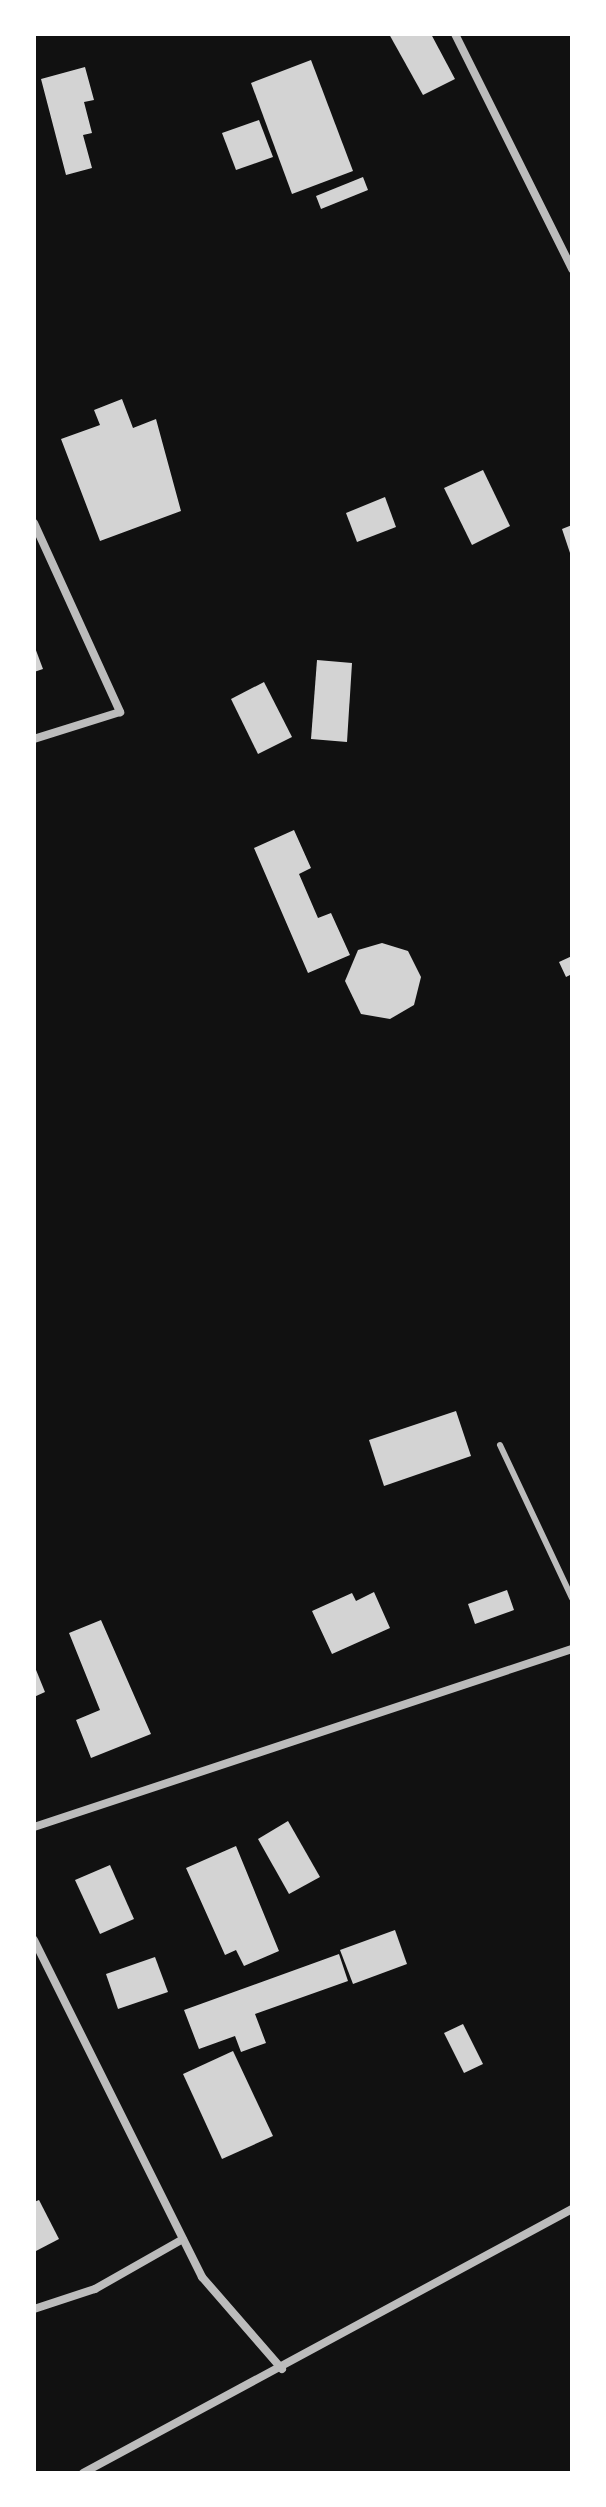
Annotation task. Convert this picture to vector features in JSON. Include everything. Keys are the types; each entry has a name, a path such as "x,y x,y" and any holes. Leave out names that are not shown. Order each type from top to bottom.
{"street":[{"path":"455,34 572,269"},
{"path":"34,523 120,712 34,739"},
{"path":"34,1827 572,1649"},
{"path":"34,1940 202,2277 282,2369"},
{"path":"83,2473 282,2369 572,2209"},
{"path":"34,2309 95,2289 183,2239"}],"lane":[{"path":"500,1445 572,1598"}],"building":[{"path":"389,34 431,34 455,79 423,95"},
{"path":"311,60 353,171 292,194 251,83"},
{"path":"85,67 94,100 84,102 92,133 83,135 92,168 66,175 41,79"},
{"path":"259,120 273,157 236,170 222,133"},
{"path":"363,177 368,190 321,209 316,196"},
{"path":"122,399 133,428 156,419 181,511 100,541 61,439 100,425 94,410"},
{"path":"483,470 510,526 472,545 444,488"},
{"path":"385,497 396,527 357,542 346,513"},
{"path":"572,525 572,556 571,556 562,529"},
{"path":"34,645 43,669 34,672"},
{"path":"317,660 352,663 347,742 311,739"},
{"path":"264,682 292,737 258,754 231,699"},
{"path":"294,830 311,868 299,874 318,918 331,913 350,955 308,973 254,848"},
{"path":"382,943 408,951 421,977 414,1005 390,1019 361,1014 345,981 358,950"},
{"path":"572,956 572,974 566,977 559,962"},
{"path":"456,1411 471,1456 384,1486 369,1440"},
{"path":"507,1590 514,1610 475,1624 468,1604"},
{"path":"374,1592 390,1628 332,1654 312,1611 352,1593 356,1601"},
{"path":"101,1620 151,1734 91,1758 76,1720 100,1710 69,1633"},
{"path":"34,1665 45,1692 34,1697"},
{"path":"288,1821 320,1877 289,1894 258,1839"},
{"path":"236,1846 279,1951 244,1966 236,1950 225,1955 186,1868"},
{"path":"110,1865 134,1919 100,1934 75,1880"},
{"path":"395,1930 407,1964 353,1984 340,1950"},
{"path":"339,1954 348,1981 255,2014 266,2043 241,2052 235,2036 199,2049 184,2010"},
{"path":"155,1957 168,1992 118,2009 106,1974"},
{"path":"463,2024 483,2064 464,2073 444,2033"},
{"path":"233,2051 273,2136 222,2159 183,2074"},
{"path":"39,2200 59,2239 34,2252 34,2202"}]}
